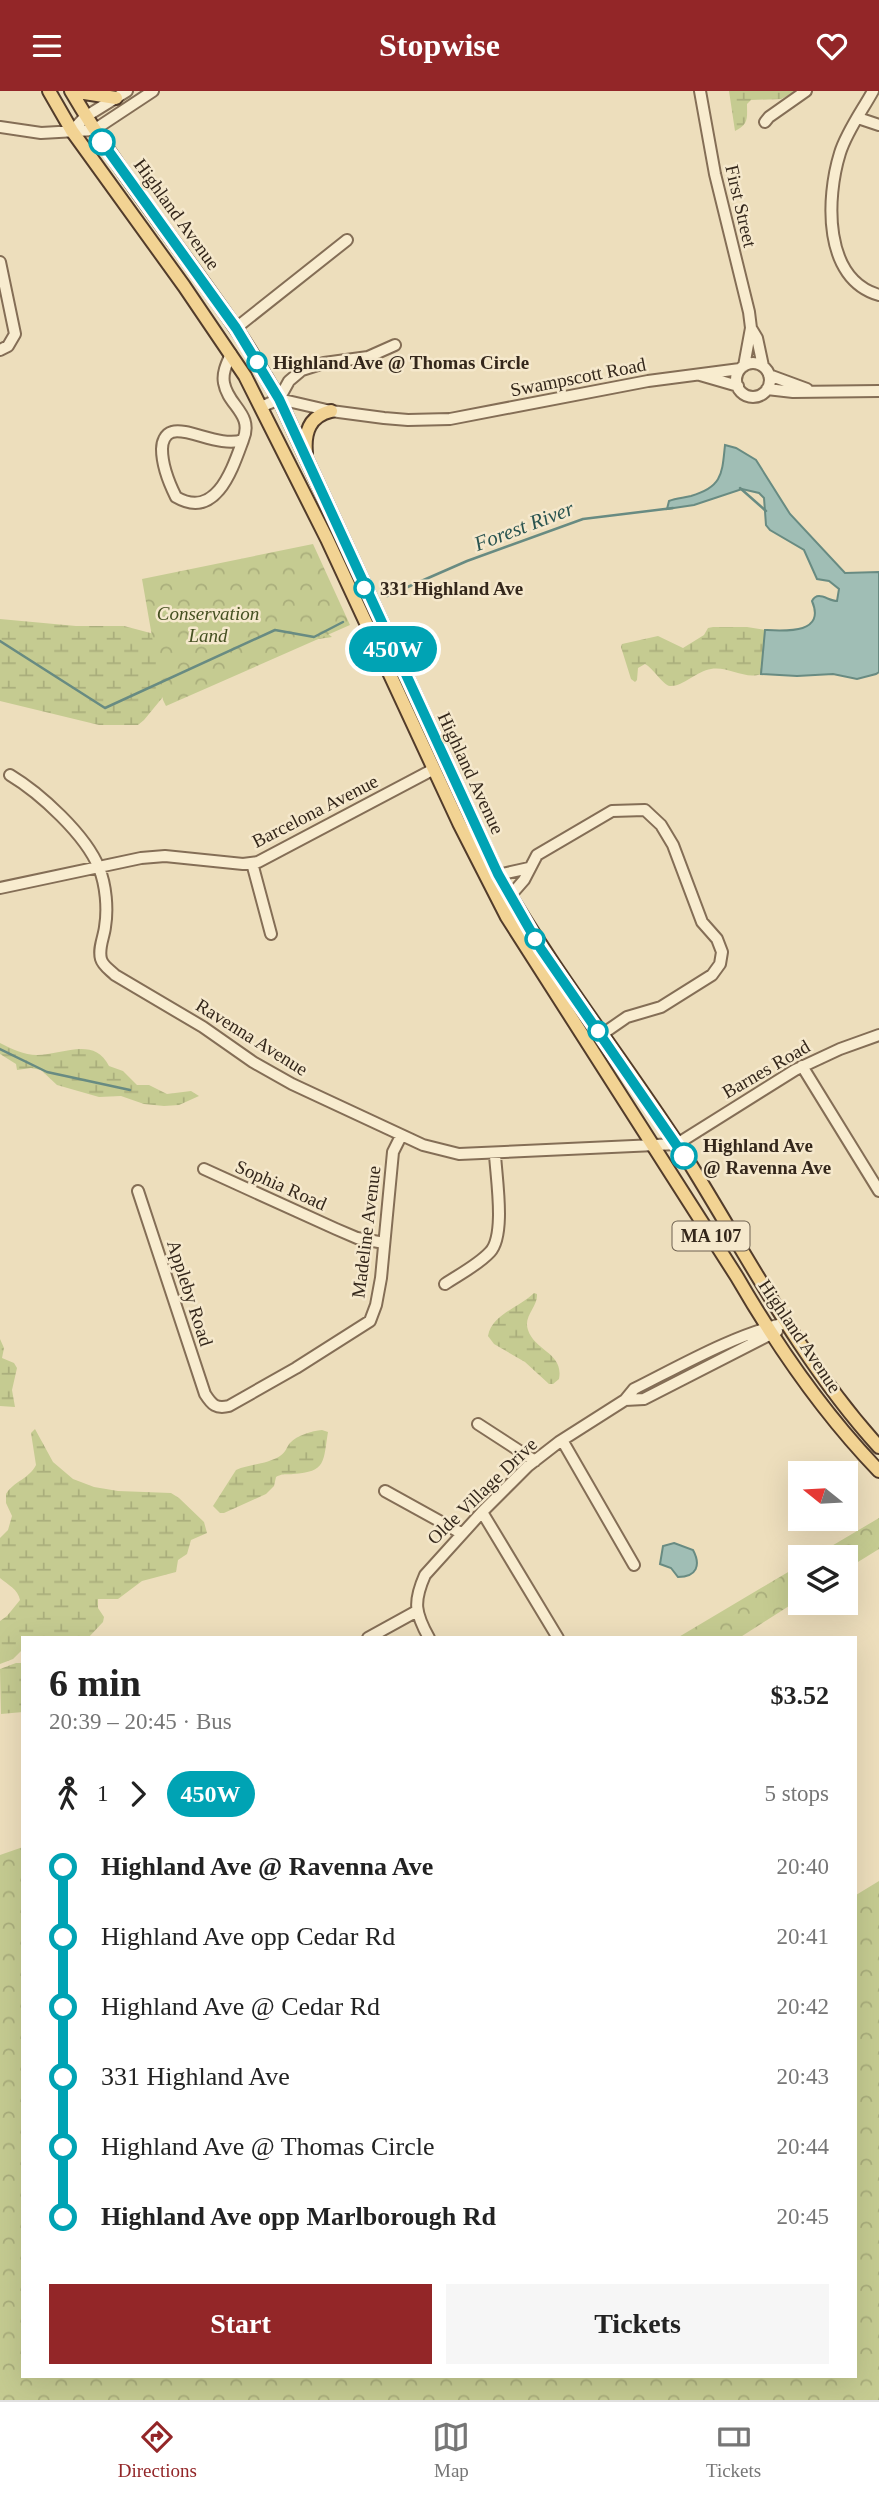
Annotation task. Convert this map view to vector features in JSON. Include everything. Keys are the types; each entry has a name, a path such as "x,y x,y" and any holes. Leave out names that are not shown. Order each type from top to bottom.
{"main road":[{"name":"Highland Avenue","path":"49,91 72,131 184,286 261,407 327,538 434,769 507,917 769,1331 831,1417 879,1471"},
{"name":"Highland Avenue","path":"71,91 94,130 236,328 279,399 498,874 537,943 677,1144 827,1384 879,1447"},
{"path":"71,91 121,95"},
{"path":"307,460 307,430 312,420 331,411"}],"street":[{"path":"0,127 41,133 94,130 153,91"},
{"name":"First Street","path":"700,91 715,174 751,328 757,338 766,371"},
{"path":"765,122 806,91"},
{"path":"873,91 841,151 832,193 831,215 834,240 849,274 855,282 879,295"},
{"path":"72,131 85,117 121,95"},
{"path":"858,118 879,125"},
{"path":"236,328 347,240"},
{"path":"0,262 14,325 13,339 0,350"},
{"name":"First Street","path":"742,368 751,328"},
{"path":"261,407 279,399 289,381 302,370 324,363 368,357 395,345"},
{"path":"230,355 224,381 231,399 246,422 247,430 243,440 223,484 210,499 195,503 176,497 163,459 165,437 171,432 178,432 229,442 243,440"},
{"path":"809,390 753,363 742,368 736,379 741,392 750,396 759,395 767,389 793,392 879,391"},
{"name":"Swampscott Road","path":"279,399 331,411 408,420 450,419 648,381 742,368"},
{"path":"766,371 767,389"},
{"name":"Swampscott Road","path":"697,374 737,386"},
{"name":"Barcelona Avenue","path":"0,888 141,858 165,856 252,863 288,847 434,769"},
{"name":"Ravenna Avenue","path":"10,775 34,792 72,829 99,869 106,914 101,951 106,967 115,975 204,1027 268,1071 401,1136 446,1152 495,1154 677,1144"},
{"path":"510,896 524,880 537,855 612,811 645,810 661,825 673,845 702,922 717,939 722,952 720,964 712,975 661,1007 627,1017 601,1035"},
{"path":"252,863 271,934"},
{"path":"498,874 529,868"},
{"name":"Barnes Road","path":"677,1144 802,1066 879,1035"},
{"path":"802,1066 879,1191"},
{"name":"Madeline Avenue","path":"213,1405 220,1408 240,1402 364,1327 376,1305 393,1152 401,1136"},
{"path":"445,1284 487,1255 496,1243 499,1224 495,1154"},
{"name":"Sophia Road","path":"204,1169 357,1238 384,1243"},
{"name":"Appleby Road","path":"138,1191 205,1394 213,1405"},
{"name":"Olde Village Drive","path":"417,1611 420,1587 425,1575 461,1533 535,1461 562,1440 625,1400 634,1389 787,1323"},
{"path":"478,1424 535,1461"},
{"path":"562,1440 634,1565"},
{"path":"385,1492 461,1533"},
{"path":"482,1512 557,1636"},
{"path":"373,1636 417,1611 428,1636"}],"green space":[{"path":"729,91 798,91 781,99 751,100 747,104 745,123 735,131"},
{"name":"Conservation Land","path":"313,544 350,625 166,706 142,579"},
{"path":"0,619 76,626 124,626 158,635 327,633 332,637 311,640 172,686 138,725 99,725 0,701"},
{"path":"713,627 765,630 761,674 749,675 711,669 670,686 645,664 638,668 637,680 635,682 631,679 622,644 658,636 683,648"},
{"path":"0,1043 32,1055 86,1049 103,1057 109,1066 123,1071 137,1085 149,1085 167,1094 191,1091 199,1096 179,1105 164,1106 144,1104 121,1096 99,1097 57,1085 41,1070 17,1070 16,1064 0,1054"},
{"path":"534,1293 537,1294 537,1299 527,1320 528,1330 536,1343 557,1363 559,1379 553,1384 549,1384 525,1362 494,1344 488,1336 500,1317"},
{"path":"0,1339 4,1348 2,1358 14,1363 17,1368 12,1390 15,1407 0,1406"},
{"path":"35,1429 53,1462 73,1479 94,1487 118,1491 171,1493 204,1522 207,1533 191,1540 187,1554 178,1560 176,1572 142,1581 118,1599 98,1599 103,1622 90,1636 21,1636 21,1651 13,1659 0,1664 0,1621 20,1600 15,1590 0,1578 0,1538 8,1530 12,1516 6,1503 6,1494 36,1465 31,1433"},
{"path":"322,1430 328,1432 324,1458 318,1467 304,1473 278,1476 274,1486 266,1494 224,1513 220,1513 213,1506 236,1470 275,1459 297,1438"},
{"path":"879,1518 879,1549 858,1562 858,1545 833,1545"},
{"path":"788,1572 788,1607 742,1636 680,1636"},
{"path":"21,1663 21,1712 1,1714 0,1669"},
{"path":"21,1848 21,2378 857,2378 857,1894 879,1881 879,2400 0,2400 0,1855"}],"water":[{"path":"725,445 756,460 790,514 845,573 879,572 879,672 857,679 833,674 761,674 765,630 793,630 809,625 814,620 814,598 820,596 837,601 839,589 829,581 817,579 804,550 770,530 766,525 764,498 759,493 742,489 694,505 667,509 669,501 702,492 715,483 721,471"},
{"path":"674,1543 693,1550 697,1565 689,1575 678,1577 671,1568 660,1564 663,1546"}],"waterway":[{"name":"Forest River","path":"740,488 766,511"},
{"name":"Forest River","path":"387,596 467,561 583,519 673,508"},
{"name":"Forest River","path":"0,641 105,708 275,630 314,637 343,622"},
{"path":"0,1049 47,1072 130,1090"}],"bus line":[{"name":"450W","path":"102,142 236,328 279,399 498,874 541,949 684,1156"}],"place":[{"name":"Highland Ave @ Thomas Circle","path":"257,362"},
{"name":"331 Highland Ave","path":"364,588"},
{"name":"Highland Ave @ Ravenna Ave","path":"684,1156"}]}
